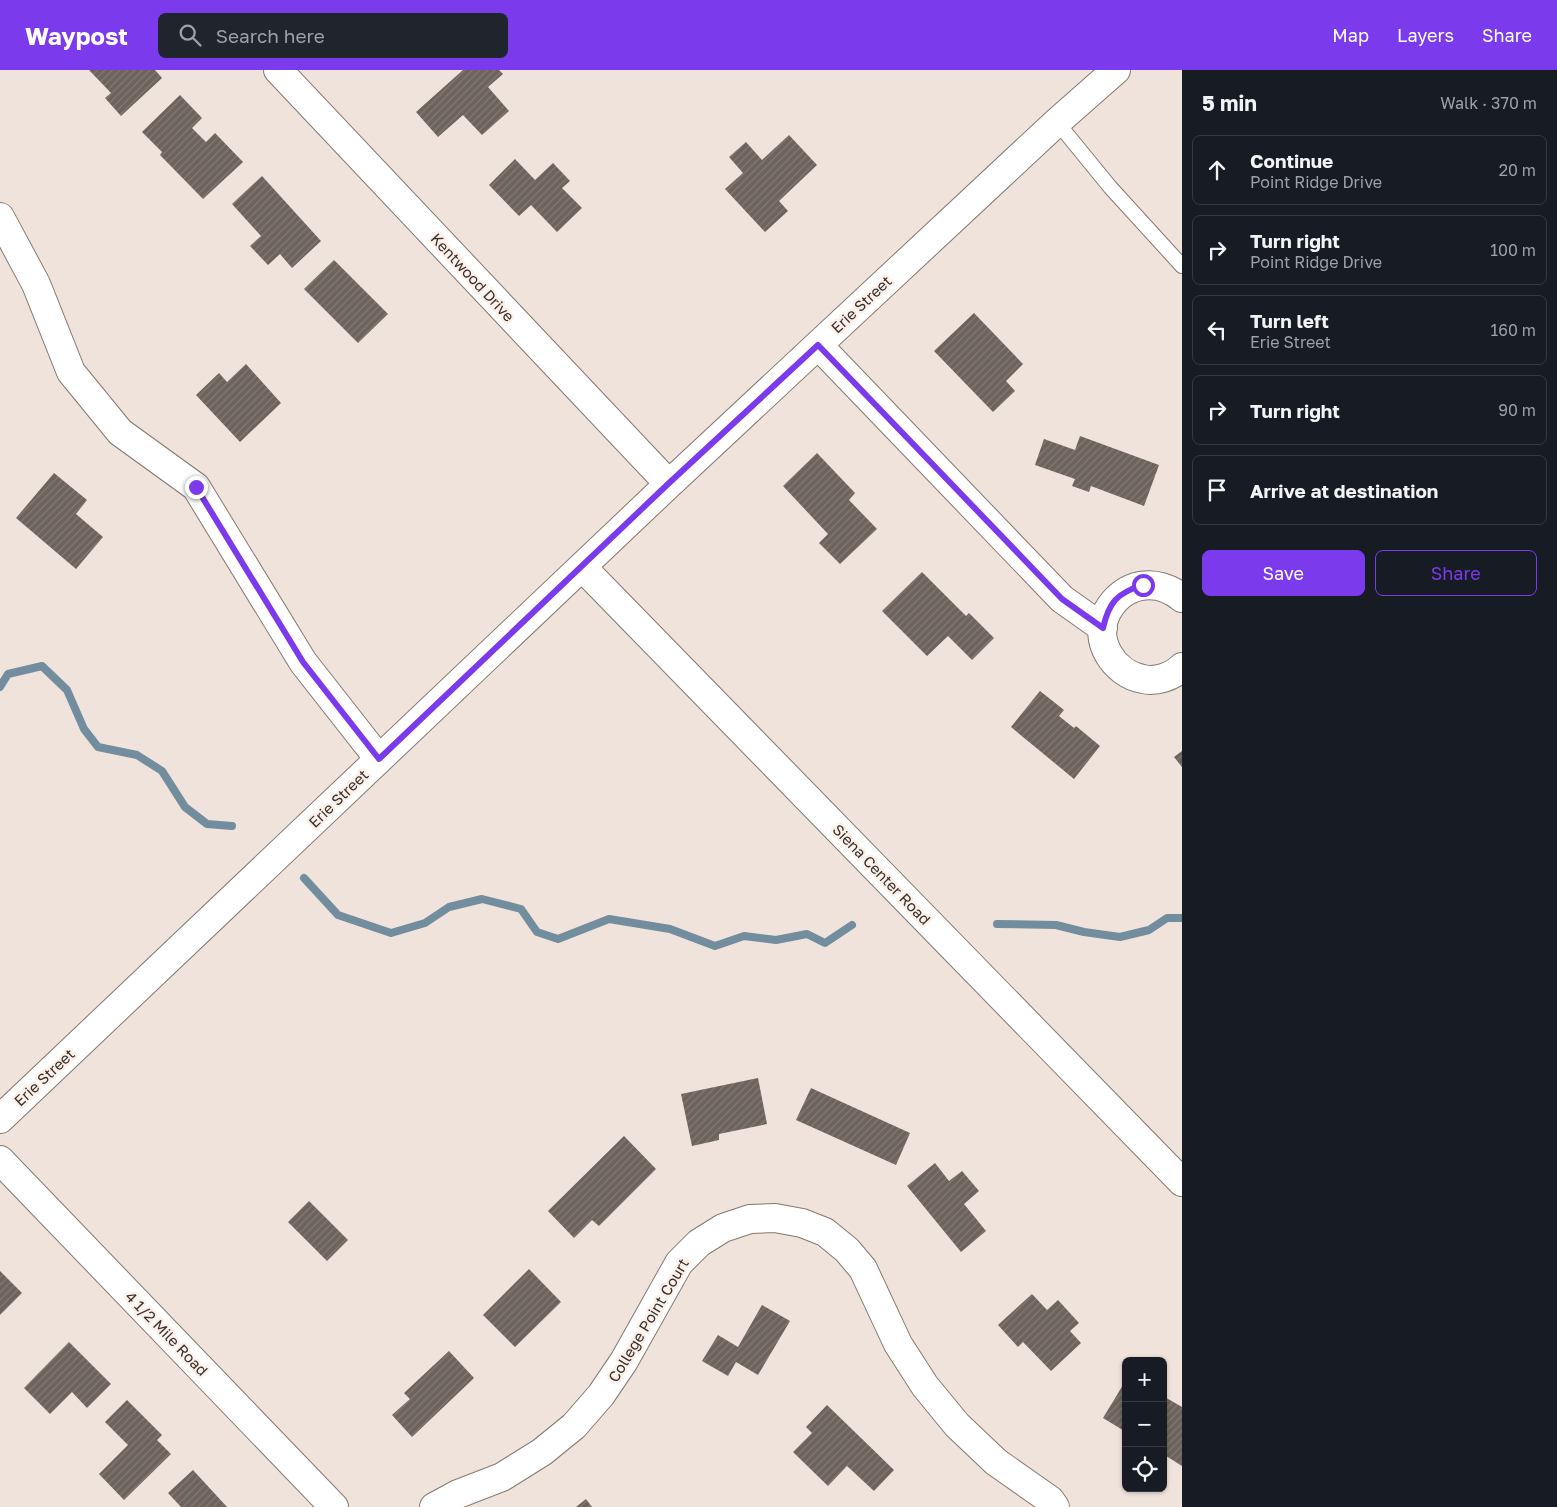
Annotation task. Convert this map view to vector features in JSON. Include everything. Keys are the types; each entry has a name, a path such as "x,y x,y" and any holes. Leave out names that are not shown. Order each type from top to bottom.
{"street":[{"name":"Kentwood Drive","path":"278,70 668,484"},
{"name":"Erie Street","path":"0,1119 668,484 1057,122 1116,70"},
{"path":"0,216 36,284 71,372 120,432 196,487 303,662 379,759"},
{"path":"818,345 1062,599 1103,628"},
{"name":"Siena Center Road","path":"582,567 1179,1176"},
{"path":"1182,598 1174,591 1159,585 1143,585 1128,590 1115,599 1106,613 1103,628 1104,644 1110,658 1120,670 1134,677 1149,680 1165,678 1182,667"},
{"name":"4 1/2 Mile Road","path":"0,1160 334,1507"},
{"name":"College Point Court","path":"434,1507 458,1494 502,1477 542,1452 574,1426 602,1395 624,1361 679,1263 699,1243 723,1228 750,1220 775,1218 802,1223 825,1232 848,1250 863,1269 898,1344 930,1393 957,1425 996,1462 1050,1500 1055,1507"}],"lane":[{"path":"1057,122 1110,188 1182,266"}],"building":[{"path":"89,70 155,70 162,78 121,116 105,98 111,93"},
{"path":"463,70 499,70 503,74 488,87 509,111 482,135 463,115 438,137 416,112"},
{"path":"180,95 202,118 192,128 206,142 215,133 243,162 203,199 160,155 162,152 142,132"},
{"path":"789,135 817,165 779,201 788,211 765,232 725,189 743,173 729,157 746,142 762,160"},
{"path":"515,159 535,180 553,163 570,181 562,188 582,208 557,232 531,205 519,216 489,185"},
{"path":"262,176 321,241 292,268 280,254 268,265 250,246 261,236 232,204"},
{"path":"334,260 388,314 358,343 304,289"},
{"path":"974,313 1023,364 1006,381 1015,391 993,412 934,351"},
{"path":"246,364 281,403 240,442 196,395 219,373 227,382"},
{"path":"1080,436 1159,465 1144,506 1091,486 1089,492 1072,486 1075,479 1035,465 1044,439 1075,450"},
{"path":"817,453 855,493 849,500 877,529 840,564 819,543 828,534 783,486"},
{"path":"54,473 87,500 76,514 103,537 76,569 16,518"},
{"path":"922,572 966,616 969,613 994,638 972,660 948,636 927,656 882,611"},
{"path":"1040,691 1064,710 1059,716 1074,728 1076,726 1100,746 1074,779 1011,727"},
{"path":"1182,751 1182,767 1174,757"},
{"path":"758,1078 767,1124 719,1134 719,1140 692,1146 681,1094"},
{"path":"811,1088 910,1133 896,1165 796,1120"},
{"path":"624,1136 656,1169 599,1226 592,1220 574,1238 548,1211"},
{"path":"935,1163 949,1181 962,1171 979,1191 964,1204 986,1231 961,1252 907,1186"},
{"path":"309,1201 348,1240 327,1261 288,1222"},
{"path":"529,1269 561,1302 515,1347 483,1315"},
{"path":"0,1271 22,1293 0,1315"},
{"path":"1032,1294 1047,1310 1058,1300 1079,1323 1070,1331 1081,1343 1051,1371 1023,1342 1018,1347 998,1325"},
{"path":"762,1305 790,1321 758,1375 736,1362 728,1376 702,1361 718,1335 738,1347"},
{"path":"69,1342 111,1384 87,1408 72,1392 50,1414 24,1388"},
{"path":"449,1351 474,1378 412,1437 392,1415 410,1399 404,1393"},
{"path":"1122,1387 1122,1430 1103,1418"},
{"path":"1167,1398 1182,1407 1182,1466 1167,1457"},
{"path":"127,1400 162,1435 157,1440 171,1454 124,1500 99,1474 128,1445 105,1422"},
{"path":"827,1405 894,1470 874,1491 847,1466 828,1486 793,1452 812,1433 806,1427"},
{"path":"193,1470 227,1507 181,1507 168,1493"},
{"path":"586,1499 592,1507 576,1507"}],"waterway":[{"path":"0,687 8,674 42,666 67,690 84,729 98,747 137,755 162,771 185,807 207,824 232,826"},
{"path":"304,878 338,915 391,933 425,923 449,907 482,899 521,909 537,932 558,939 609,919 670,929 715,946 744,936 776,940 807,934 825,943 852,925"},
{"path":"997,924 1056,925 1084,932 1120,937 1149,930 1167,918 1182,918"}],"route":[{"path":"196,487 303,662 379,759 668,484 818,345 1062,599 1103,628 1106,613 1115,599 1128,590 1143,585"}]}
